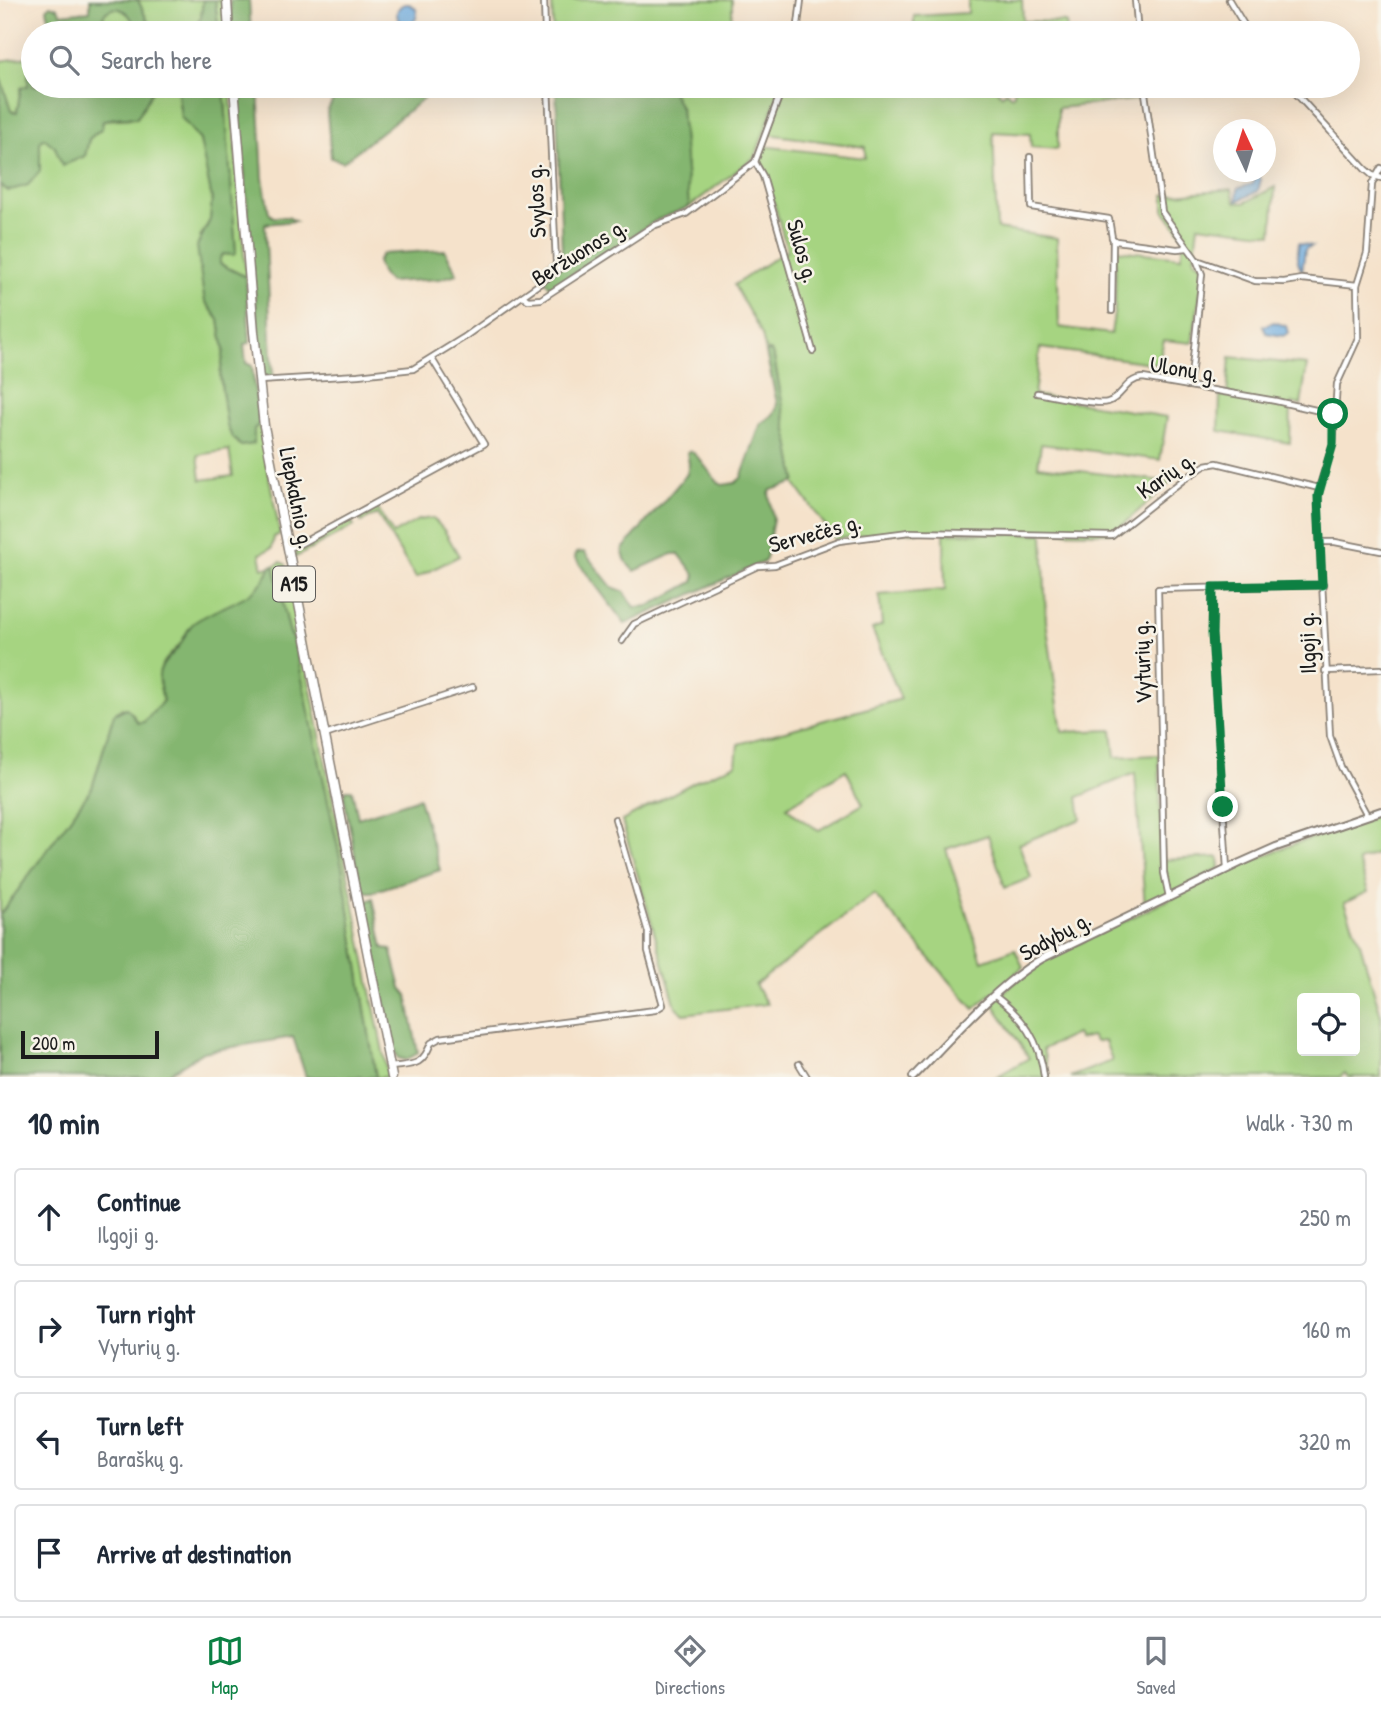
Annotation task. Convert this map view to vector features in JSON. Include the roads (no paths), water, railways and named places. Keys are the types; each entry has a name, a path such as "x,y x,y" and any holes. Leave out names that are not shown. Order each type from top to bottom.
{"highway":[{"path":"227,0 228,21"},
{"name":"Liepkalnio g.","path":"234,98 264,426 391,1072"}],"main road":[{"name":"Sodybų g.","path":"913,1077 995,996 1043,958 1276,847 1367,815 1380,813"}],"street":[{"path":"544,0 545,21"},
{"path":"798,21 801,0"},
{"path":"1135,0 1137,21"},
{"path":"1228,0 1241,21"},
{"name":"Svylos g.","path":"523,296 559,270 556,263 549,98"},
{"path":"755,162 779,98"},
{"path":"1146,98 1162,212 1196,260 1202,274 1188,386"},
{"path":"1300,98 1365,169 1378,177 1381,169"},
{"path":"1030,157 1031,207 1110,221 1113,240 1112,311"},
{"name":"Beržuonos g.","path":"258,381 404,371 419,367 523,296 528,300 541,299 653,226 686,214 755,162"},
{"name":"Sulos g.","path":"755,162 763,176 813,351"},
{"name":"Ilgoji g.","path":"1367,815 1349,784 1332,745 1327,714 1318,505 1320,488 1333,444 1333,414 1339,377 1359,338 1357,285 1366,259 1372,184 1378,177"},
{"path":"1113,240 1186,248"},
{"path":"1196,260 1255,281 1284,282 1302,279 1357,285"},
{"path":"1202,274 1215,267"},
{"path":"288,548 484,444 432,359"},
{"name":"Ulonų g.","path":"1037,393 1104,403 1116,398 1129,382 1135,379 1276,401 1333,414"},
{"name":"Karių g.","path":"1038,534 1112,536 1183,480 1212,464 1223,464 1320,488"},
{"name":"Servečės g.","path":"622,641 634,624 733,577 758,566 775,565 839,541 909,532 1038,534"},
{"path":"1320,542 1335,542 1381,551"},
{"name":"Vyturių g.","path":"1169,897 1164,873 1158,589 1322,585"},
{"path":"1213,587 1212,634 1227,869"},
{"path":"1325,671 1381,669"},
{"path":"324,735 472,687"},
{"path":"391,1072 418,1063 426,1055 433,1041 440,1038 655,1010 663,1005 648,951 648,932 615,820"},
{"path":"995,996 1017,1014 1030,1030 1037,1045 1044,1077"},
{"path":"799,1064 807,1077"}],"water":[{"path":"403,5 411,5 416,10 414,21 400,21 398,18 398,10"},
{"path":"1260,182 1258,191 1237,201 1238,188"},
{"path":"1299,243 1312,246 1305,249 1302,272 1297,259"},
{"path":"1274,322 1286,326 1288,333 1283,336 1266,333 1263,326"}]}
